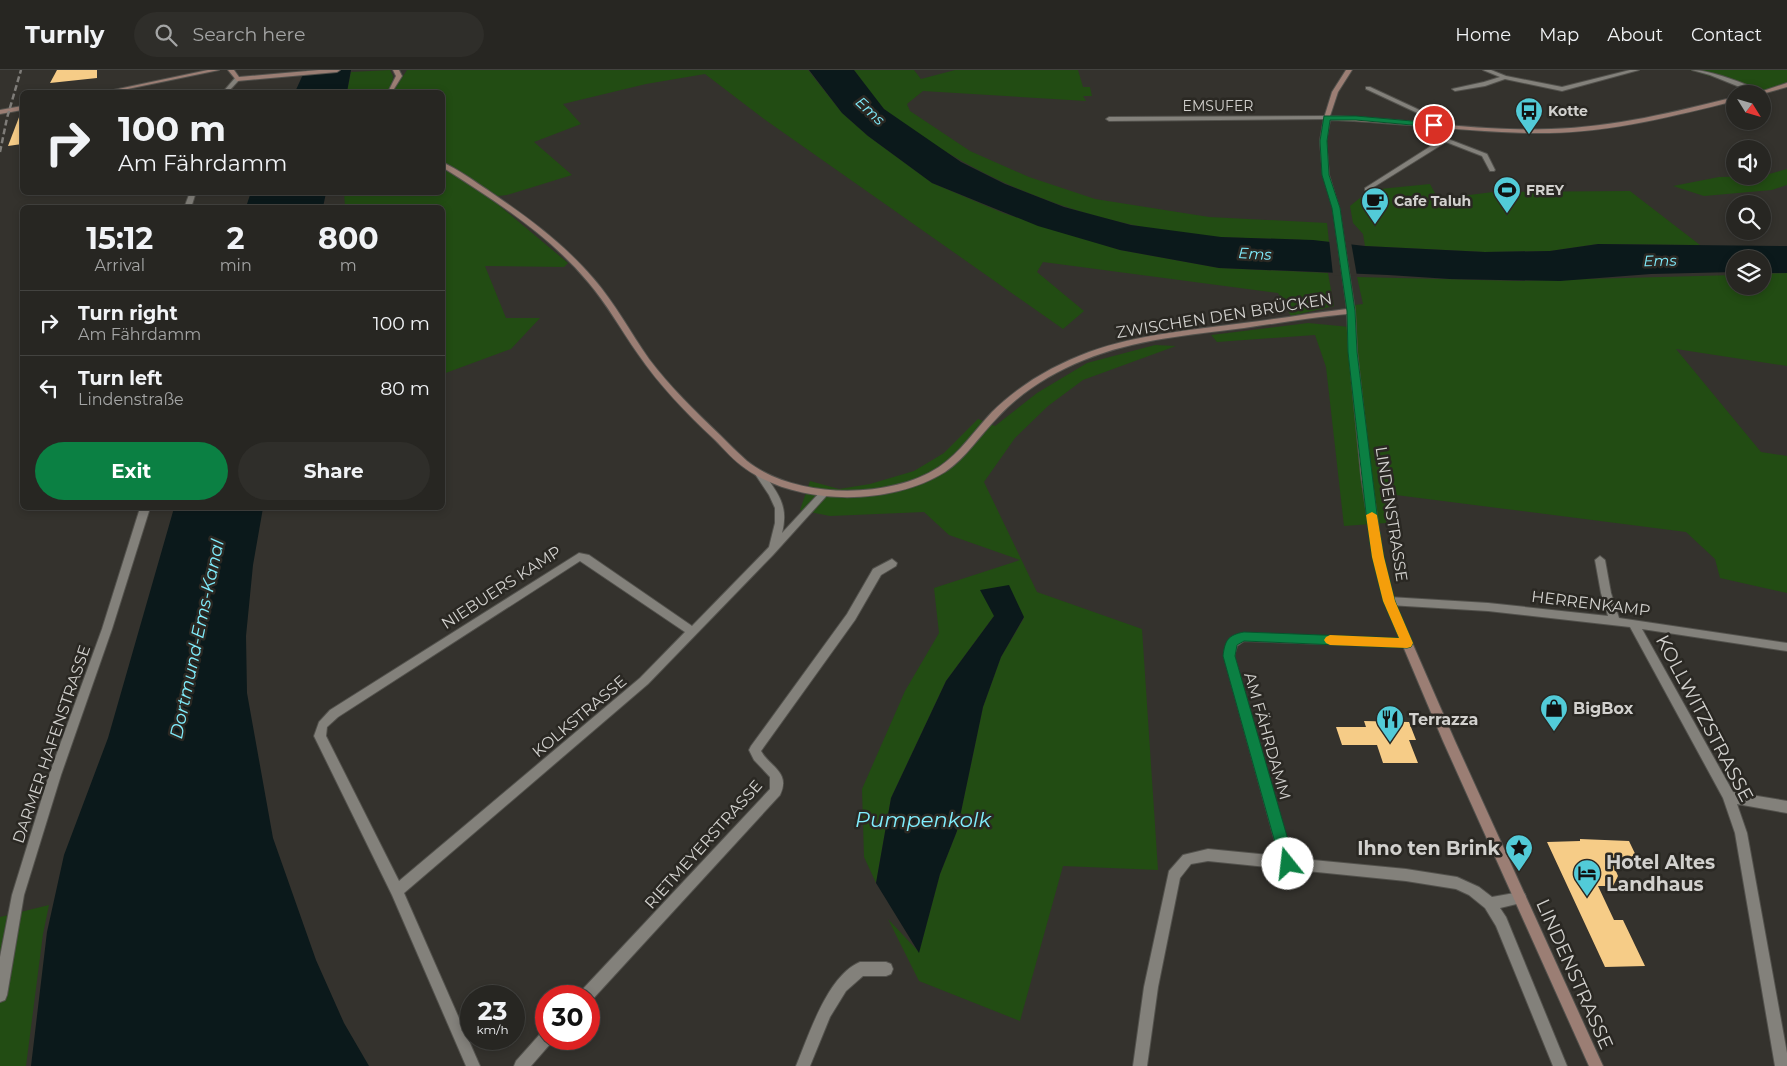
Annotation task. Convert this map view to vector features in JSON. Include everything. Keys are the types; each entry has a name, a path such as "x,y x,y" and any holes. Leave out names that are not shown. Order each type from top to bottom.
{"street":[{"path":"118,90 216,70"},
{"path":"230,73 236,78 281,76 337,70"},
{"path":"391,90 399,76 396,70"},
{"name":"LINDENSTRASSE","path":"1349,70 1335,92 1327,118 1323,141 1326,175 1336,208 1351,311 1353,352 1366,475 1378,557 1389,601 1596,1066"},
{"path":"1486,70 1505,77 1562,88 1636,70"},
{"path":"1695,70 1712,74 1739,85"},
{"path":"189,77 221,75"},
{"path":"1455,89 1486,84 1505,77"},
{"path":"227,90 236,78"},
{"path":"1771,90 1787,85"},
{"path":"1368,88 1426,114 1434,125"},
{"path":"1327,118 1356,118 1527,131 1594,129 1638,122 1726,101"},
{"path":"0,112 20,108"},
{"name":"EMSUFER","path":"1109,118 1327,118"},
{"path":"1367,188 1445,140 1447,136 1445,126"},
{"path":"1445,140 1485,155 1492,170"},
{"name":"ZWISCHEN DEN BRÜCKEN","path":"445,166 512,208 567,256 590,280 657,375 678,401 750,468 782,484 807,491 853,494 909,485 940,470 962,452 1007,403 1032,385 1090,354 1143,340 1351,311"},
{"name":"KOLKSTRASSE","path":"760,474 780,505 781,522 770,552"},
{"name":"KOLKSTRASSE","path":"397,891 644,681 770,552 824,493"},
{"name":"DARMER HAFENSTRASSE","path":"0,995 18,895 55,775 107,629 144,510"},
{"name":"NIEBUERS KAMP","path":"397,891 320,736 320,727 326,719 578,557 585,558 693,632"},
{"path":"1600,560 1606,592 1615,621"},
{"name":"RIETMEYERSTRASSE","path":"596,985 776,791 779,780 758,759 755,750 851,617 877,572 892,563"},
{"name":"HERRENKAMP","path":"1389,601 1488,607 1615,621 1787,647"},
{"name":"KOLLWITZSTRASSE","path":"1634,625 1729,797 1741,833 1782,1066"},
{"name":"AM FÄHRDAMM","path":"1288,864 1229,656 1231,643 1236,638 1244,636 1407,643"},
{"path":"1729,797 1787,807"},
{"path":"1140,1066 1151,987 1174,875 1187,859 1208,855 1406,875 1456,882 1474,891 1490,904 1501,922 1560,1066"},
{"path":"397,891 473,1066"},
{"name":"LINDENSTRASSE","path":"1490,904 1520,898"},
{"path":"803,1066 825,1012 841,986 860,968 886,969"},
{"path":"521,1066 535,1050"}],"green space":[{"path":"390,70 393,76 392,90 347,90 351,72"},
{"path":"407,70 808,70 842,113 868,136 932,183 1003,213 1120,250 1219,268 1328,273 1334,306 1291,316 1278,293 1043,262 1037,272 1084,311 1063,329 764,119 705,74 646,84 563,104 581,124 534,142 572,175 507,195 489,197 568,263 564,267 485,266 506,318 540,318 511,349 445,373 445,205 345,205 344,195 445,195 445,90 394,90"},
{"path":"854,70 914,70 921,79 955,70 1078,70 1083,87 1090,87 1092,96 1083,96 1086,101 923,91 907,104 910,111 970,151 1029,177 1095,199 1209,217 1327,223 1329,242 1185,234 1118,222 1053,202 990,176 906,127 889,114"},
{"path":"1690,70 1787,70 1787,83 1771,88 1771,85 1738,85"},
{"path":"1787,169 1787,185 1772,190 1704,196 1673,186 1726,177 1726,185 1771,185 1771,173"},
{"name":"FREY","path":"1430,184 1438,199 1493,192 1630,191 1700,245 1598,244 1550,251 1485,252 1365,246 1363,234 1353,223 1350,206 1370,190"},
{"path":"1787,273 1787,366 1676,349 1761,452 1787,456 1787,593 1720,578 1715,559 1686,532 1388,494 1386,523 1344,526 1326,367 1315,335 1217,342 1211,335 1308,323 1350,327 1347,306 1363,304 1357,277 1519,281 1726,275 1726,295 1771,295 1771,274"},
{"path":"1155,345 1176,346 1083,380 1048,406 1015,438 984,482 1037,592 1142,629 1158,870 1063,866 1020,1021 919,981 888,919 919,952 940,874 957,831 983,707 1001,657 1024,618 994,616 946,681 891,798 876,883 864,857 862,789 905,691 939,633 934,588 1020,560 949,535 924,512 830,516 800,510 810,481 839,489 870,484 914,471 944,453 978,419 995,426 1037,393 1087,363"},
{"path":"49,905 43,934 26,1066 0,1066 0,917"}],"water":[{"path":"305,70 351,70 347,90 296,90"},
{"name":"Ems","path":"809,70 854,70 884,109 961,162 1005,184 1064,207 1131,225 1221,237 1313,240 1365,246 1485,252 1550,251 1598,244 1787,246 1787,273 1771,273 1771,250 1726,250 1726,272 1651,274 1560,281 1450,279 1219,268 1120,250 1038,226 932,183 868,136 842,113"},
{"path":"250,195 326,195 323,205 247,205"},
{"name":"Dortmund-Ems-Kanal","path":"173,510 263,510 253,565 246,636 247,693 273,838 316,960 344,1023 369,1066 31,1066 47,932 64,855 108,738"},
{"name":"Pumpenkolk","path":"1009,585 1024,617 1001,657 983,707 957,831 940,874 919,953 876,883 891,798 946,681 994,616 980,590"}],"pier":[{"path":"1329,239 1351,242 1357,276 1333,275"}],"building":[{"path":"57,70 97,70 97,78 50,83"},
{"path":"20,115 20,144 8,146"},
{"name":"Terrazza","path":"1364,721 1409,722 1416,740 1409,740 1418,763 1383,763 1377,745 1342,745 1336,727 1366,727"},
{"name":"Hotel Altes Landhaus","path":"1580,839 1629,841 1640,864 1613,864 1618,876 1613,886 1598,886 1614,920 1623,920 1645,966 1605,967 1547,842 1580,841"}],"railway":[{"path":"0,152 7,118 21,70"}],"slow traffic":[{"path":"1330,640 1407,643 1389,601 1378,557 1372,515"}],"place":[{"name":"Kotte","path":"1529,135"},
{"name":"FREY","path":"1507,214"},
{"name":"Cafe Taluh","path":"1375,225"},
{"name":"BigBox","path":"1554,732"},
{"name":"Terrazza","path":"1390,743"},
{"name":"Ihno ten Brink","path":"1519,872"},
{"name":"Hotel Altes Landhaus","path":"1587,897"}],"route":[{"path":"1288,864 1229,656 1231,643 1236,638 1244,636 1407,643 1389,601 1378,557 1366,475 1353,352 1351,311 1336,208 1326,175 1323,141 1327,118 1356,118 1434,125"}]}
